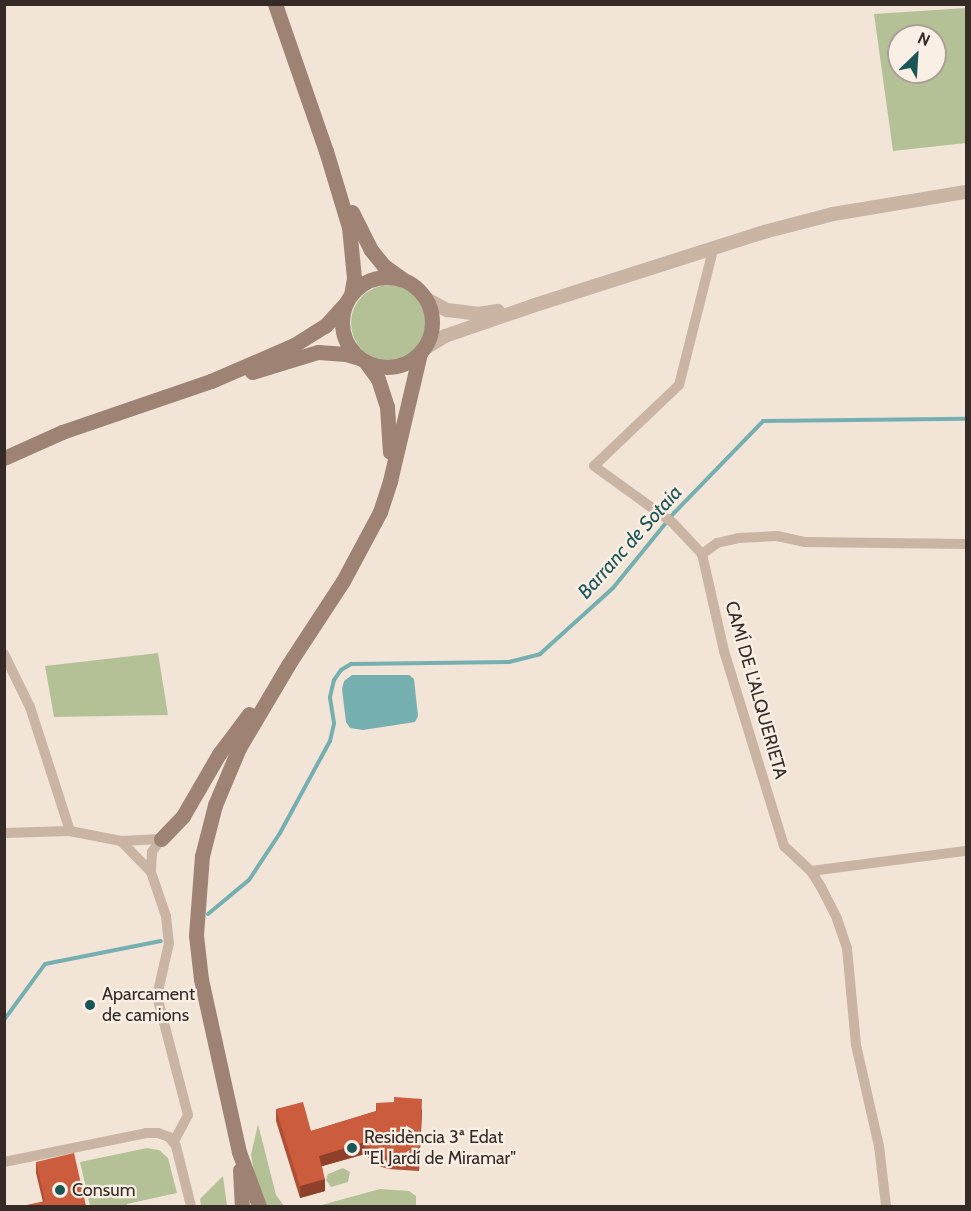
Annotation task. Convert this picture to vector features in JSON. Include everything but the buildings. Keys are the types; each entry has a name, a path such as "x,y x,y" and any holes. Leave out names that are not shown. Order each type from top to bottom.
{"main road":[{"path":"275,4 326,151 349,228 354,278 342,325 348,345 378,379 387,407 390,482"},
{"path":"260,1206 239,1152 201,979 196,935 199,886 207,831 222,786 239,748 367,540 390,482 421,352 430,336 432,316 425,298 384,266 371,250 326,151"},
{"path":"212,381 311,335 325,326 349,299 375,278 391,277 406,282"},
{"path":"4,458 62,432 212,381 318,352 346,354 390,368 406,363 421,352"},
{"path":"161,839 183,816 226,744 252,711 269,696"},
{"path":"239,1152 242,1206"}],"street":[{"path":"421,352 445,336 764,232 833,214 966,192"},
{"path":"713,250 679,385 594,466 662,515 702,554 717,543 738,538 777,536 805,542 966,544"},
{"path":"425,298 447,310 478,314 532,306"},
{"name":"CAMÍ DE L'ALQUERIETA","path":"702,554 724,651 784,846 810,871 831,905 847,948 856,1045 879,1146 886,1206"},
{"path":"4,654 30,707 70,831"},
{"path":"4,832 70,831 121,841 161,839"},
{"path":"161,839 152,852 151,872 166,916 169,944 157,996 187,1111 187,1120 174,1141 191,1206"},
{"path":"121,841 151,872"},
{"path":"810,871 966,851"},
{"path":"147,989 157,996"},
{"path":"4,1162 146,1133 158,1133 174,1141"}],"green space":[{"path":"966,8 966,143 893,151 874,14"},
{"path":"389,285 403,288 416,296 424,309 427,323 424,337 416,350 403,358 389,361 375,358 362,350 354,337 351,323 354,309 362,296 375,288"},
{"path":"158,653 168,715 54,717 45,666"},
{"path":"258,1124 276,1195 284,1206 267,1206 255,1177 251,1155"},
{"path":"147,1148 159,1150 168,1158 177,1193 127,1204 127,1206 90,1206 80,1162"},
{"path":"343,1168 350,1172 348,1182 331,1187 326,1180 328,1174"},
{"path":"223,1176 227,1206 201,1206 200,1199"},
{"path":"380,1189 409,1191 416,1196 416,1206 318,1206"}],"water":[{"path":"352,675 409,675 414,679 418,716 415,722 363,730 350,728 346,722 342,689 344,681"}],"waterway":[{"name":"Barranc de Sotaia","path":"208,914 249,880 280,833 330,741 334,723 330,697 334,680 341,670 351,664 509,662 540,654 613,588 674,513 763,421 966,419"},
{"name":"Barranc de Sotaia","path":"4,1020 45,964 161,941"}],"place":[{"name":"Aparcament de camions","path":"90,1005"},
{"name":"Residència 3ª Edat \"El Jardí de Miramar\"","path":"352,1148"},
{"name":"Consum","path":"60,1190"}]}
